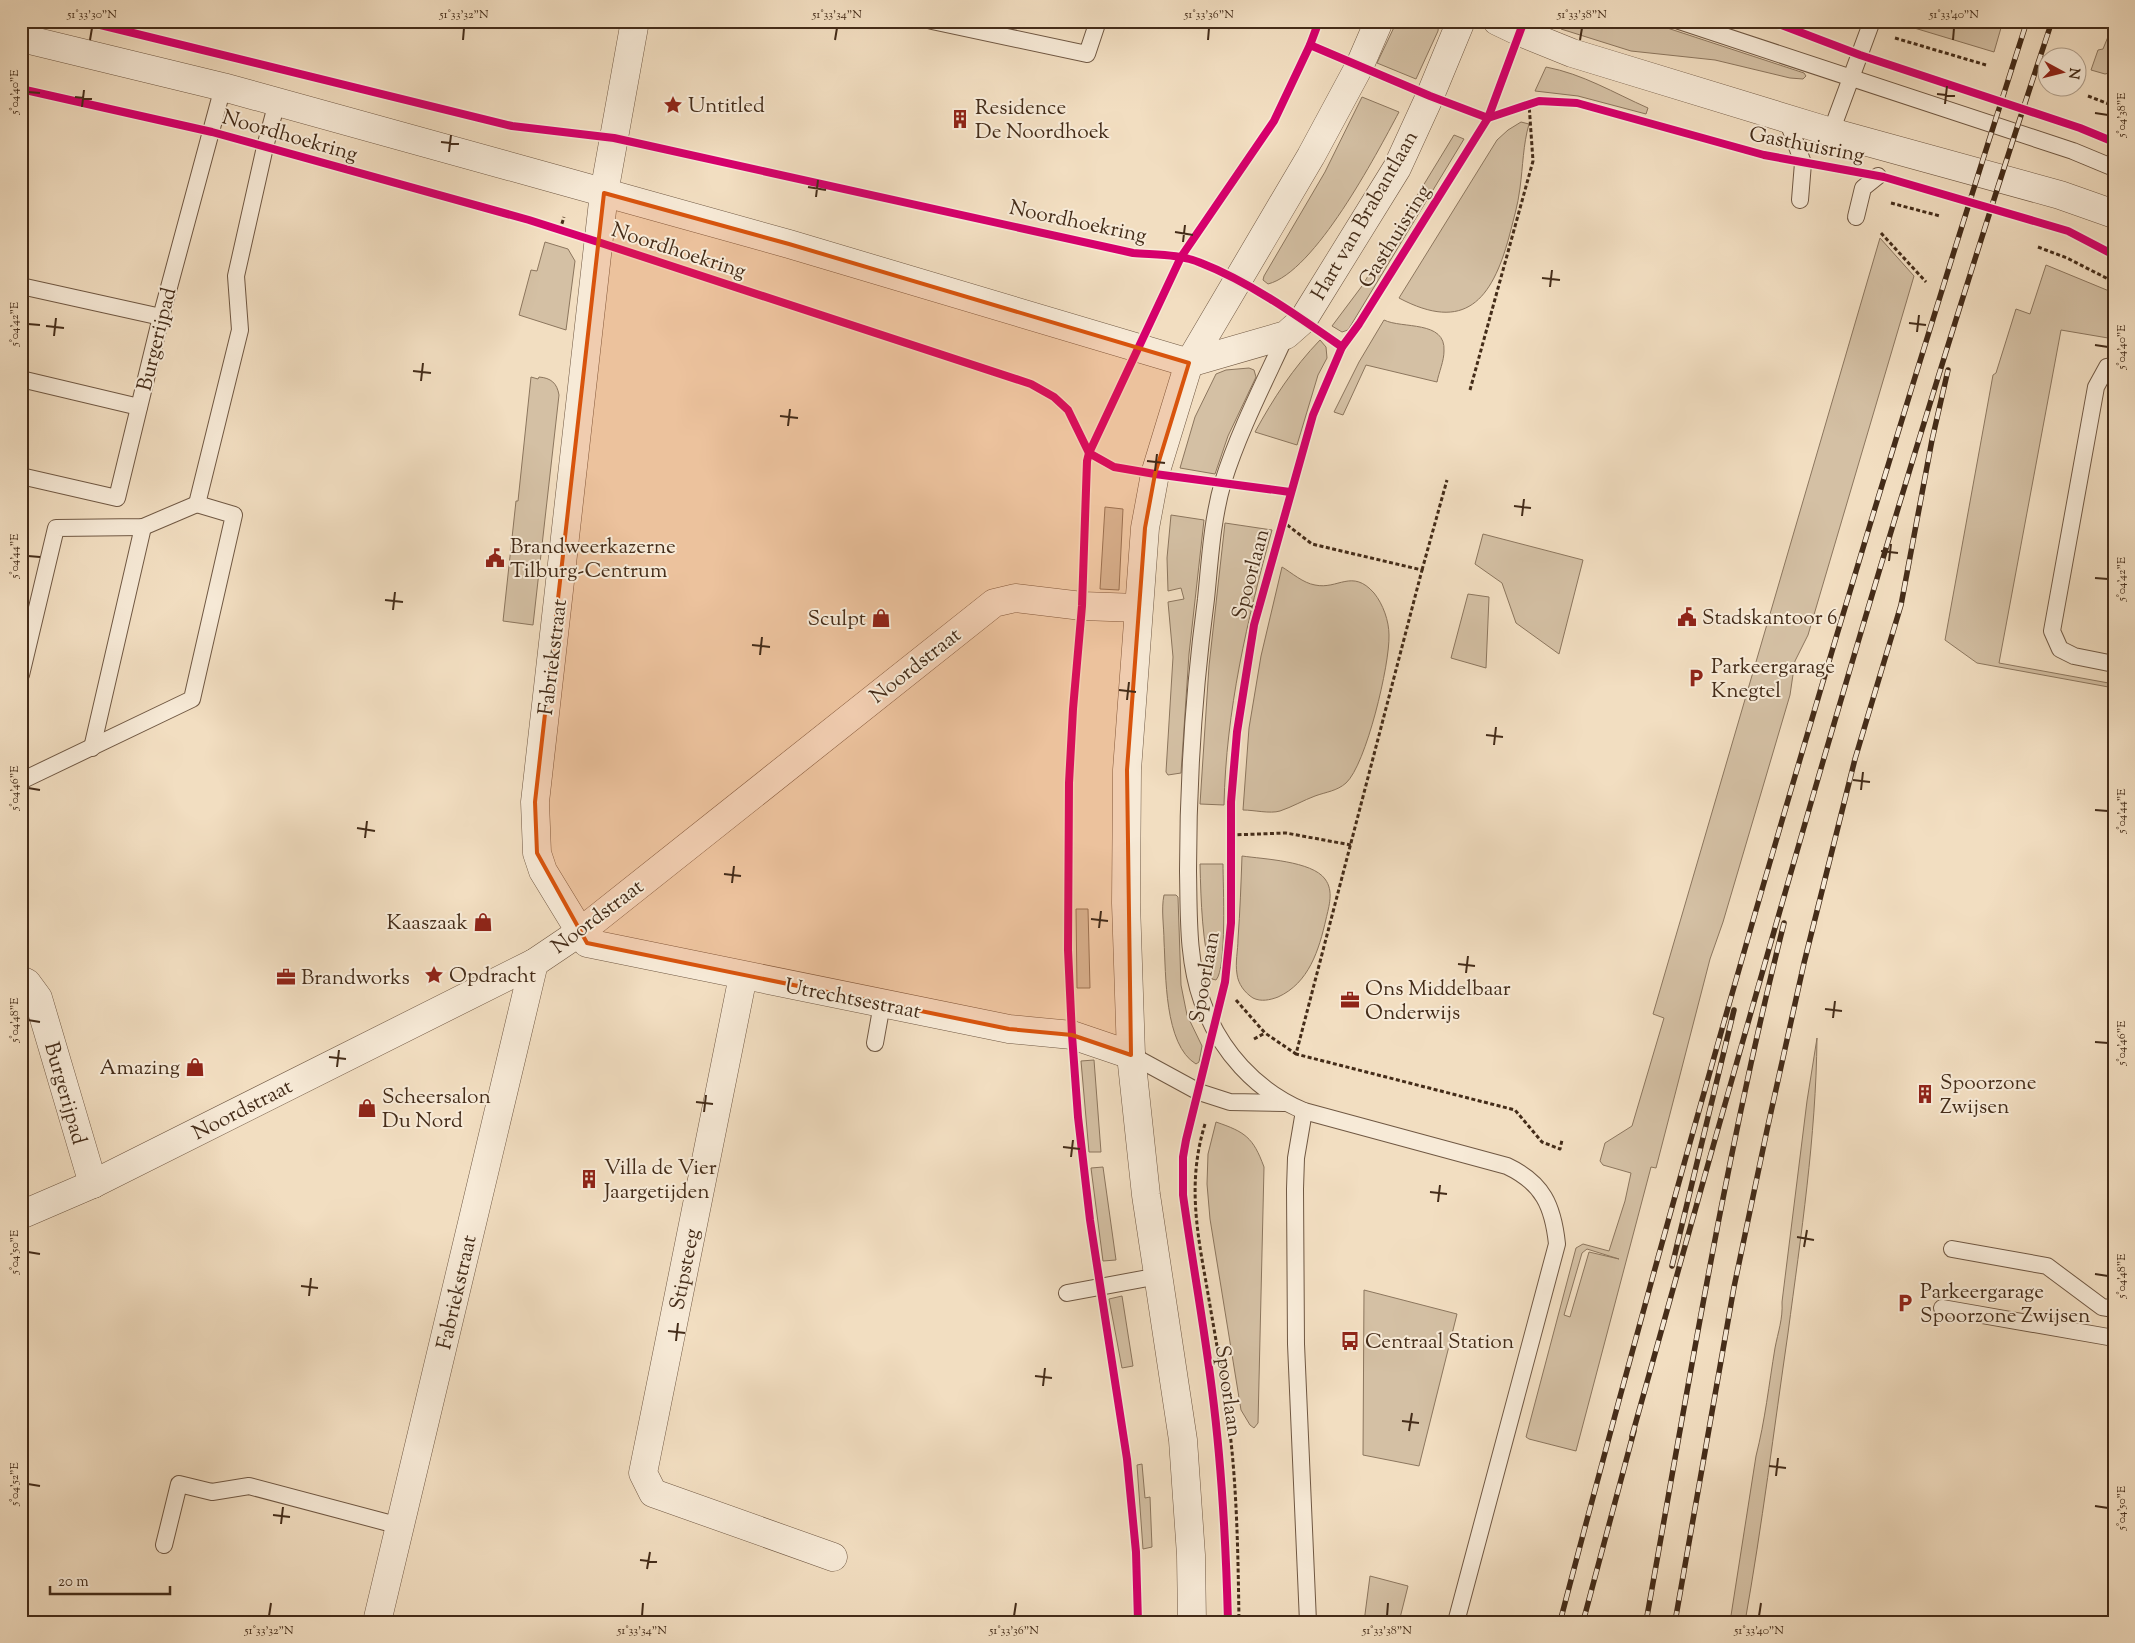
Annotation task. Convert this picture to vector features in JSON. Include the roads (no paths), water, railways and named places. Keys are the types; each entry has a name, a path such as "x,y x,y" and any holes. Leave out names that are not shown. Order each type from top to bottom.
{"street":[{"name":"Fabriekstraat","path":"580,932 543,871 537,853 535,802 604,193 635,21"},
{"path":"1192,1622 1191,1554 1183,1440 1143,1175 1131,1055 1126,904 1128,770 1145,528 1155,474 1189,363 1311,156 1360,65 1379,21"},
{"name":"Hart van Brabantlaan","path":"1189,363 1286,335 1303,320 1396,168 1430,96 1461,21"},
{"name":"Gasthuisring","path":"1497,21 1572,53 1831,132 2060,195 2114,214"},
{"name":"Noordhoekring","path":"21,38 223,87 788,244 1189,363"},
{"name":"Noordstraat","path":"21,1215 92,1184 534,963 580,932 994,603 1015,598 1082,606 1138,608"},
{"name":"Utrechtsestraat","path":"580,932 587,944 1008,1029 1072,1035 1131,1055"},
{"name":"Fabriekstraat","path":"377,1622 534,963"},
{"name":"Stipsteeg","path":"743,976 643,1474 653,1493 833,1557"},
{"name":"Burgerijpad","path":"21,980 27,983 38,998 92,1184"}],"lane":[{"path":"932,21 954,23 1087,54 1098,21"},
{"path":"1679,21 2073,151 2114,168"},
{"path":"1831,132 1871,25"},
{"name":"Burgerijpad","path":"21,476 117,498 161,317 223,87"},
{"path":"197,504 240,330 236,276 277,102"},
{"path":"1786,117 1803,163 1800,200"},
{"path":"1856,217 1863,188 1878,176"},
{"path":"21,286 161,317"},
{"name":"Spoorlaan","path":"1286,335 1246,421 1223,483 1213,532 1193,719 1188,837 1190,936 1193,969 1201,1000 1210,1022 1234,1059 1242,1068 1284,1102 1304,1111 1507,1166 1523,1174 1534,1183 1544,1196 1551,1210 1557,1244 1456,1622"},
{"path":"2114,366 2107,367 2096,387 2052,631 2060,649 2074,656 2114,664"},
{"path":"21,379 139,407"},
{"path":"21,675 56,528 143,527 197,504 234,515 192,698 21,781"},
{"path":"92,748 143,527"},
{"path":"875,1043 882,1004"},
{"path":"1131,1055 1199,1092 1213,1097 1230,1102 1284,1102"},
{"path":"1304,1111 1296,1158 1296,1344 1308,1622"},
{"path":"1952,1249 2047,1266 2102,1307 2114,1309"},
{"path":"1067,1293 1158,1276"},
{"path":"1942,1308 2114,1338"},
{"path":"164,1546 179,1484 212,1492 248,1486 400,1526"}],"railway":[{"path":"1560,1622 1669,1219 1783,819 1902,419 2027,21"},
{"path":"1632,1436 1833,726 1940,372 2052,21"},
{"path":"1675,1622 1734,1287 1767,1130 1804,963 1855,759 1901,605 1932,440 1948,370"},
{"path":"1646,1622 1726,1184 1763,1009 1784,923"},
{"path":"1672,1266 1734,1010"},
{"path":"1583,1622 1634,1431"}],"place":[{"name":"Untitled","path":"673,105"},
{"name":"Residence De Noordhoek","path":"960,119"},
{"name":"Brandweerkazerne Tilburg-Centrum","path":"495,558"},
{"name":"Stadskantoor 6","path":"1687,617"},
{"name":"Sculpt","path":"881,618"},
{"name":"Parkeergarage Knegtel","path":"1696,678"},
{"name":"Kaaszaak","path":"483,922"},
{"name":"Opdracht","path":"434,975"},
{"name":"Brandworks","path":"286,977"},
{"name":"Ons Middelbaar Onderwijs","path":"1350,1000"},
{"name":"Amazing","path":"195,1067"},
{"name":"Spoorzone Zwijsen","path":"1925,1094"},
{"name":"Scheersalon Du Nord","path":"367,1108"},
{"name":"Villa de Vier Jaargetijden","path":"589,1179"},
{"name":"Parkeergarage Spoorzone Zwijsen","path":"1905,1303"},
{"name":"Centraal Station","path":"1350,1341"}]}
